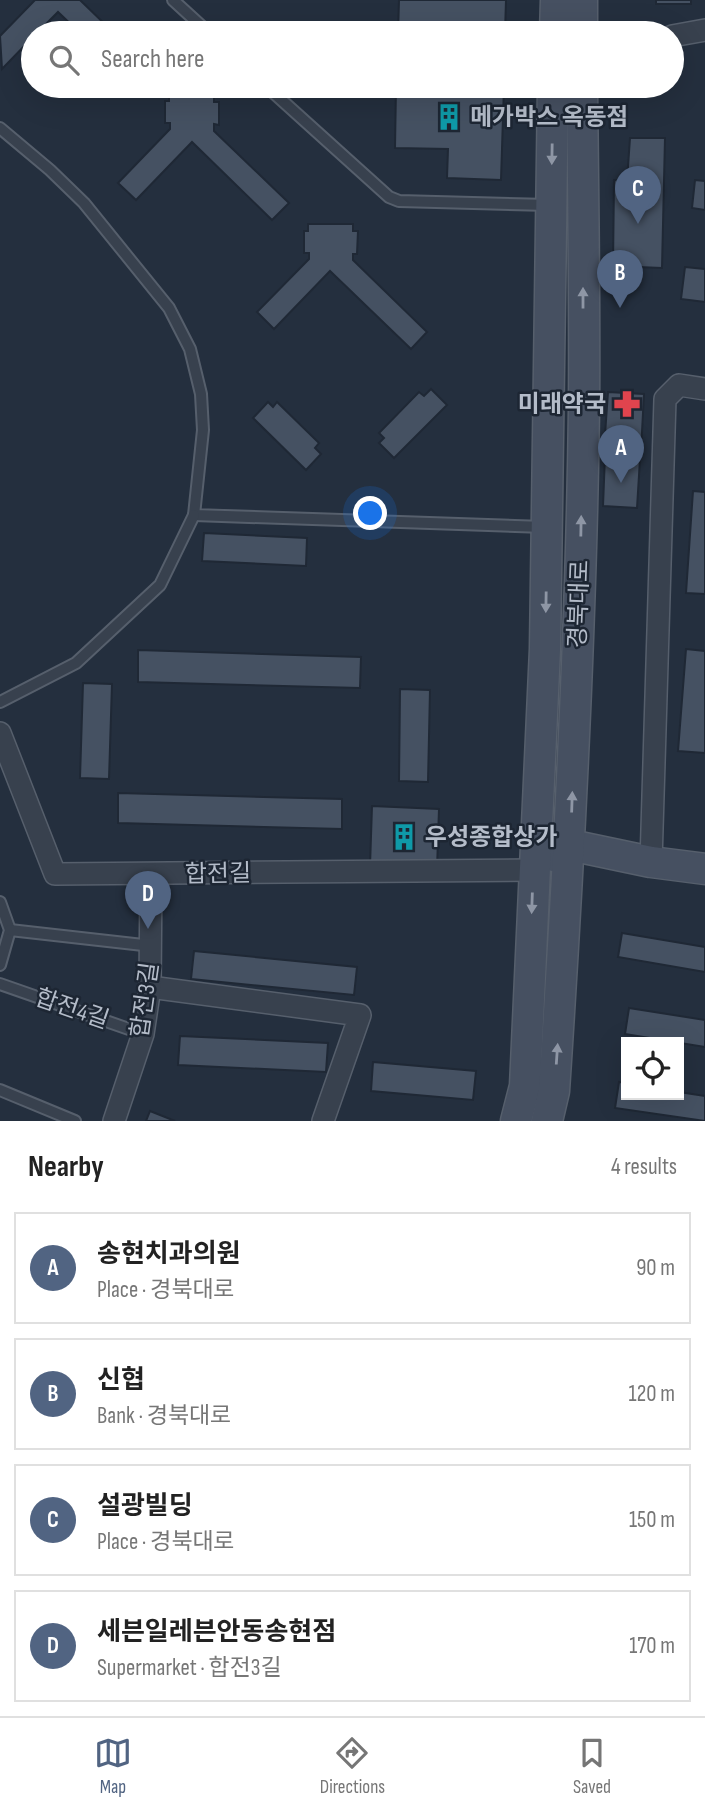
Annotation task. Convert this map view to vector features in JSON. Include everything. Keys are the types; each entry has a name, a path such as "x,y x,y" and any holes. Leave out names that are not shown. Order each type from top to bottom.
{"street":[{"path":"555,21 556,0"},
{"path":"582,0 582,21"},
{"path":"684,34 705,30"},
{"name":"경북대로","path":"516,1121 525,1086 545,649 553,98"},
{"name":"경북대로","path":"547,1121 554,1091 570,845 578,652 584,408 582,98"},
{"path":"652,862 665,399 679,385 705,388"},
{"name":"합전길","path":"0,733 55,874 533,870"},
{"path":"533,870 570,845 652,862 705,869"},
{"name":"합전3길","path":"114,1121 143,1034 150,987 151,875"},
{"path":"150,987 360,1015 323,1121"}],"lane":[{"path":"173,0 196,21"},
{"path":"279,98 389,197 399,201 551,205"},
{"path":"0,128 84,203 169,308 190,349 201,394 204,430 194,515 160,585 76,663 0,702"},
{"path":"194,515 547,527"},
{"path":"0,902 10,930 0,965"},
{"path":"10,930 152,946"},
{"name":"합전4길","path":"0,984 143,1034"},
{"path":"0,1090 75,1121"}],"building":[{"path":"35,0 80,0 102,21 67,21 58,12 49,21 21,21 21,49 2,69 0,36"},
{"name":"메가박스 옥동점","path":"399,0 506,0 505,21 398,21"},
{"path":"656,0 691,0 691,4 656,4"},
{"path":"169,98 214,98 214,102 219,102 219,125 214,124 214,131 289,203 272,220 192,142 136,200 118,183 170,129 170,123 165,123 165,101 169,101"},
{"name":"메가박스 옥동점","path":"396,98 504,98 501,180 447,178 448,149 395,148"},
{"path":"630,138 665,138 662,268 613,266 614,180 627,181"},
{"path":"695,180 705,181 705,210 692,208"},
{"path":"308,224 353,224 353,231 358,231 357,254 353,254 353,260 427,332 411,349 330,271 274,329 257,312 309,259 309,253 304,253 304,231 308,231"},
{"path":"685,267 705,269 705,302 681,299"},
{"path":"431,389 447,405 394,458 379,443 384,438 379,433 419,392 424,396"},
{"path":"608,392 644,394 641,451 604,449"},
{"path":"268,402 273,407 277,402 319,443 315,448 321,454 306,470 253,418"},
{"path":"605,455 640,459 637,508 603,506"},
{"path":"693,491 705,492 705,594 686,593"},
{"path":"204,533 307,538 306,566 202,561"},
{"path":"686,649 705,651 705,753 678,751"},
{"path":"138,650 361,657 360,688 138,682"},
{"path":"83,683 112,684 109,779 80,778"},
{"path":"400,689 430,690 428,782 399,781"},
{"path":"118,793 342,799 342,829 118,823"},
{"name":"우성종합상가","path":"372,806 439,809 437,869 370,866"},
{"path":"622,933 705,947 705,972 618,957"},
{"path":"194,951 357,967 354,995 191,979"},
{"path":"629,1008 705,1020 705,1047 684,1044 684,1037 625,1034"},
{"path":"180,1036 328,1043 326,1072 178,1065"},
{"path":"373,1062 476,1071 473,1100 371,1091"},
{"path":"621,1082 621,1100 684,1100 684,1093 705,1096 705,1121 615,1108"},
{"path":"150,1111 175,1121 146,1121"}],"place":[{"name":"메가박스 옥동점","path":"449,117"},
{"name":"설광빌딩","path":"638,224"},
{"name":"신협","path":"620,308"},
{"name":"미래약국","path":"627,404"},
{"name":"송현치과의원","path":"621,483"},
{"name":"우성종합상가","path":"404,837"},
{"name":"세븐일레븐안동송현점","path":"148,929"}]}
